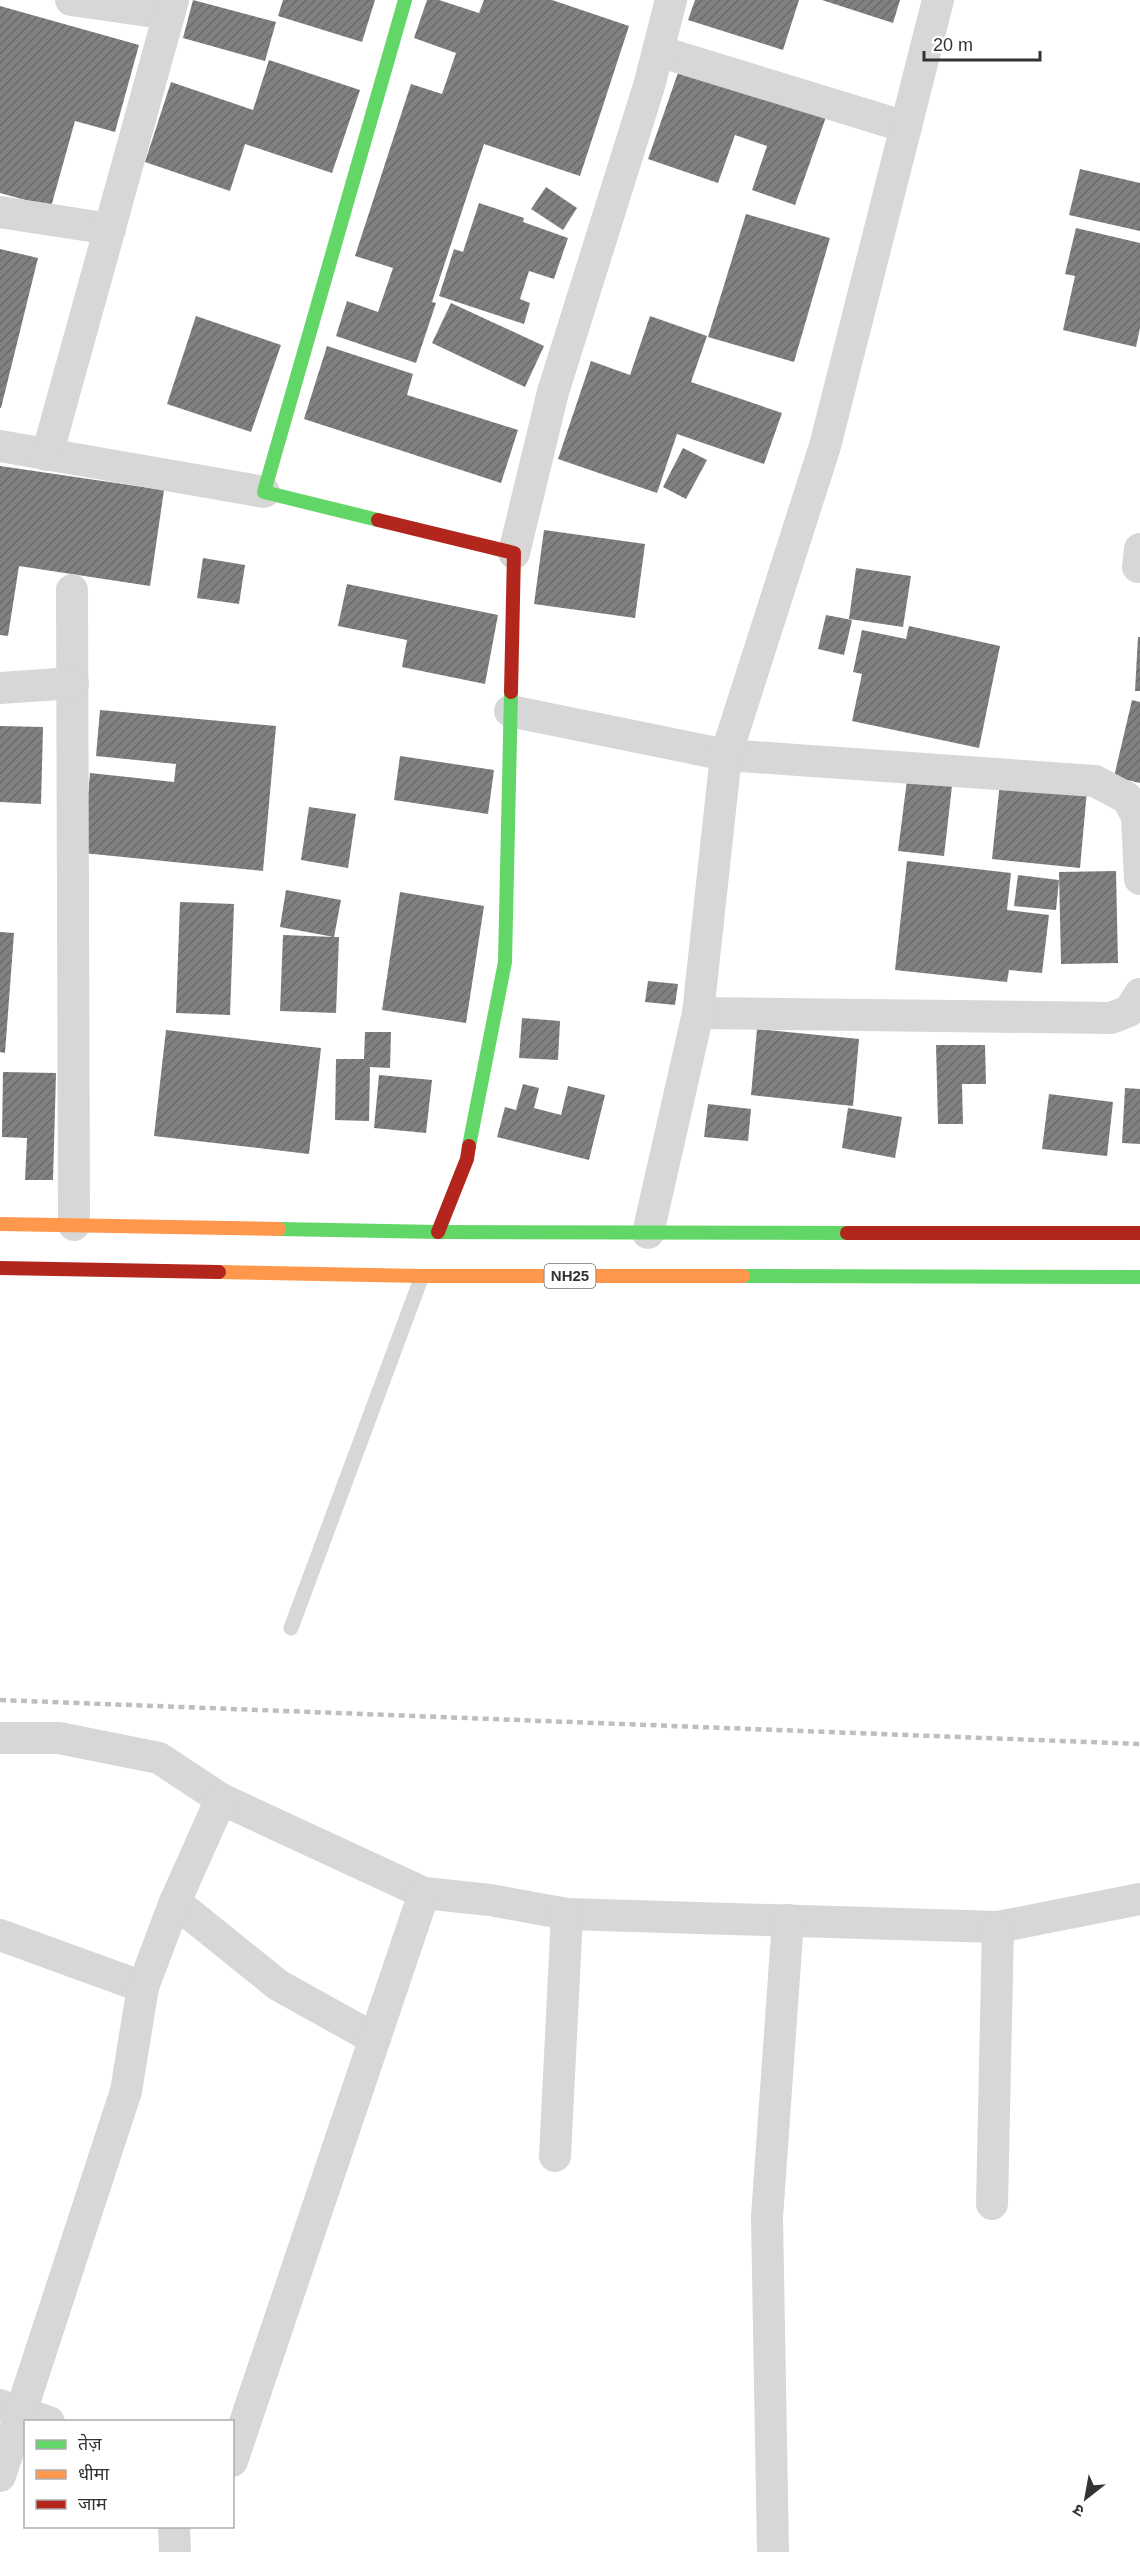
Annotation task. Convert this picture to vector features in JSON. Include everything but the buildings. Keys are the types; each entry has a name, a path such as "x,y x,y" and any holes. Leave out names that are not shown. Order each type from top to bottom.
{"main road":[{"path":"405,0 264,492 514,553 505,962 467,1159 438,1232"},
{"path":"0,1224 438,1232 1140,1233"},
{"name":"NH25","path":"0,1268 422,1276 1140,1277"}],"street":[{"path":"47,455 171,7 70,0"},
{"path":"514,553 553,392 650,86 671,0"},
{"path":"648,1233 698,1013 726,755 825,446 938,0"},
{"path":"658,51 906,127"},
{"path":"0,212 110,229"},
{"path":"0,447 264,492"},
{"path":"1140,549 1138,567 1140,567"},
{"path":"72,590 74,1225"},
{"path":"0,688 73,683"},
{"path":"510,711 726,755 1095,781 1127,798 1137,816 1140,879"},
{"path":"698,1013 1111,1018 1129,1011 1140,994"},
{"path":"0,1738 59,1738 159,1758 220,1799 424,1893 490,1900 567,1914 998,1927 1140,1899"},
{"path":"0,2476 23,2412 126,2091 143,1987 175,1902 220,1799"},
{"path":"234,2455 424,1893"},
{"path":"175,1902 278,1985 375,2039"},
{"path":"555,2156 567,1914"},
{"path":"773,2552 766,2217 788,1920"},
{"path":"992,2204 998,1927"},
{"path":"0,1935 143,1987"},
{"path":"174,2528 175,2552"}],"lane":[{"path":"291,1628 422,1276"}],"railway":[{"path":"0,1700 1140,1744"}],"traffic: fast":[{"path":"378,520 264,492 405,0"},
{"path":"469,1146 505,962 511,692"},
{"path":"279,1229 438,1232 847,1233"},
{"path":"743,1276 1140,1277"}],"traffic: slow":[{"path":"0,1224 279,1229"},
{"path":"219,1272 422,1276 743,1276"}],"traffic: jam":[{"path":"378,520 514,553 511,692"},
{"path":"438,1232 467,1159 469,1146"},
{"path":"847,1233 1140,1233"},
{"path":"0,1268 219,1272"}]}
